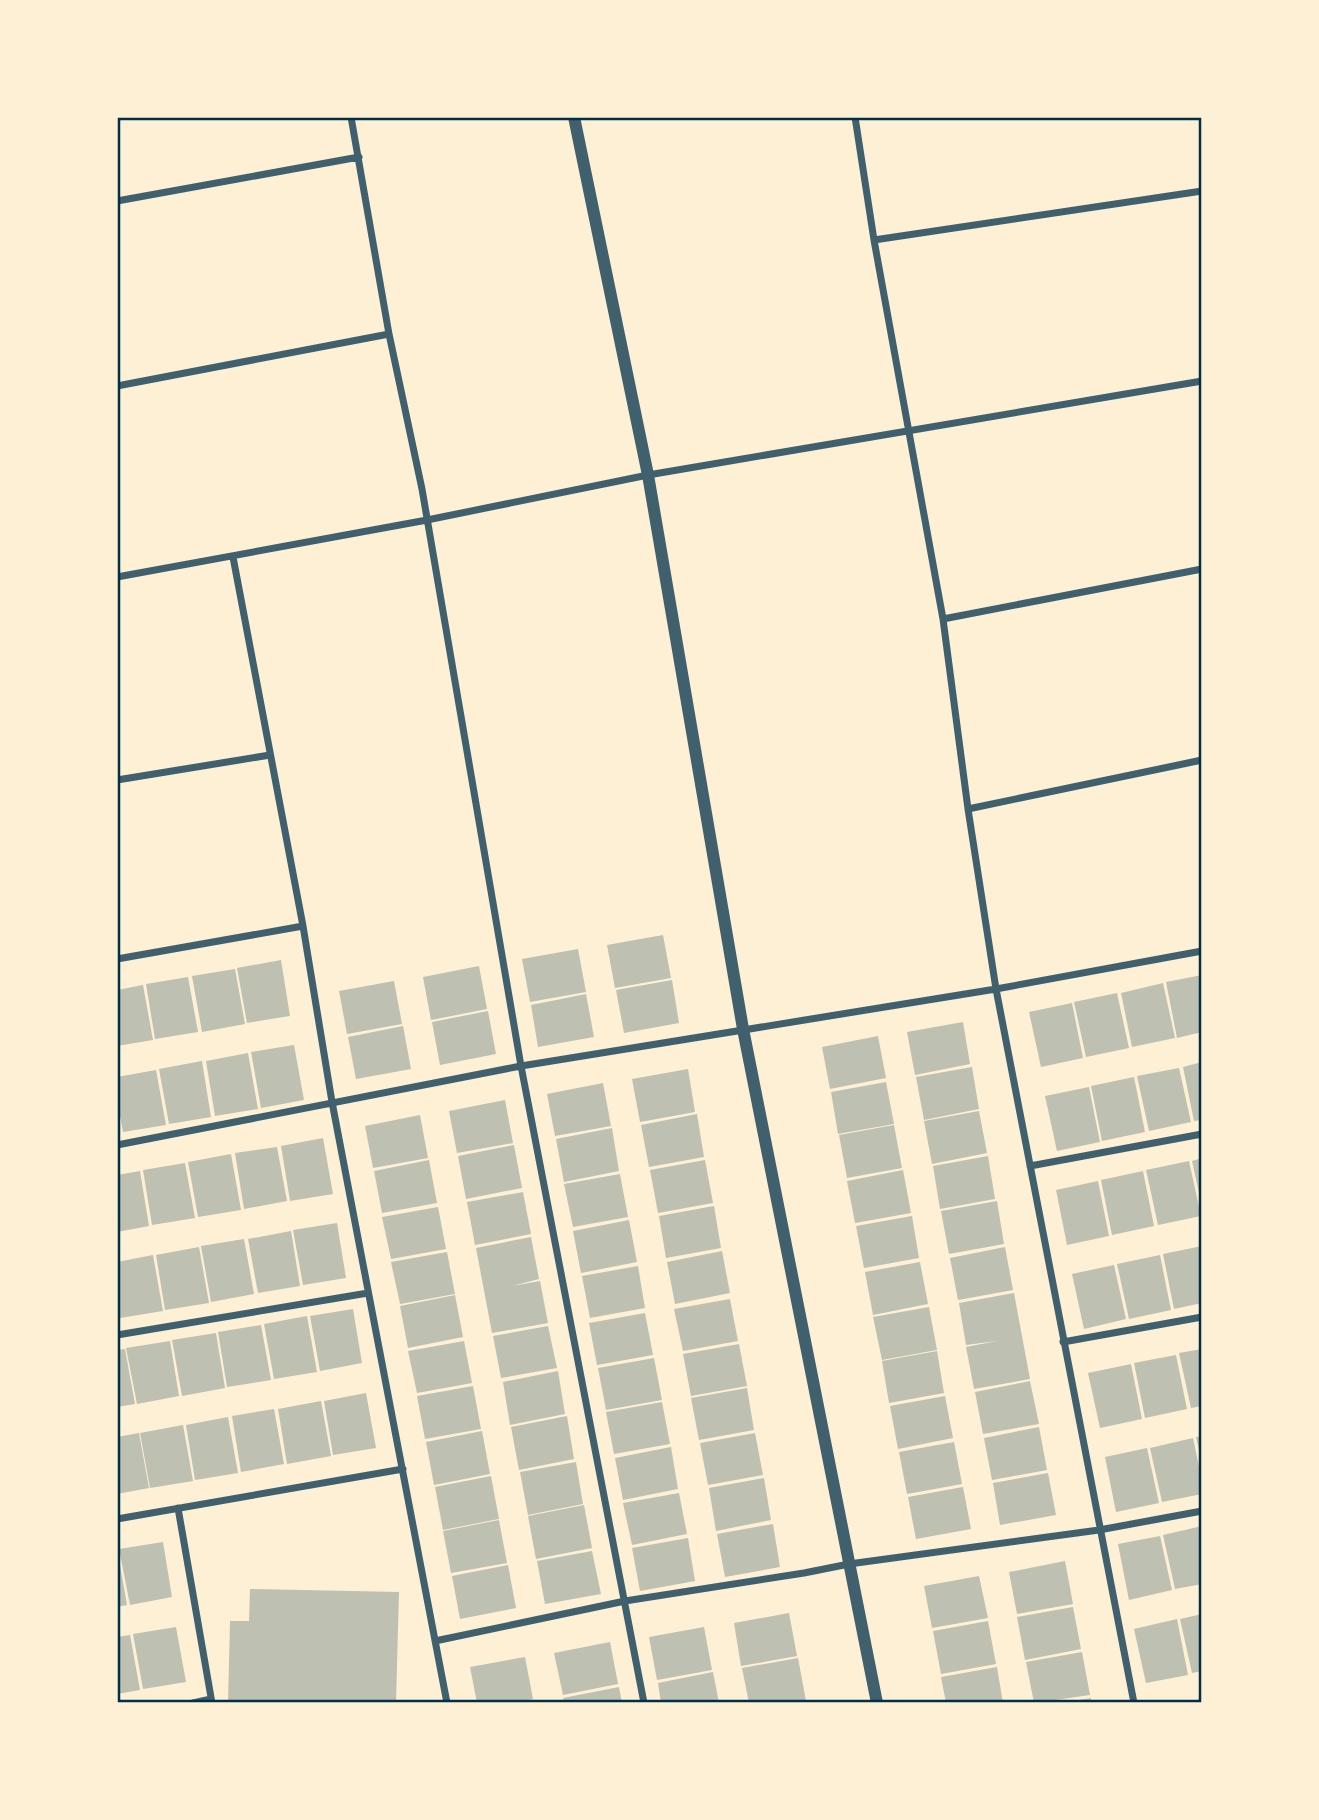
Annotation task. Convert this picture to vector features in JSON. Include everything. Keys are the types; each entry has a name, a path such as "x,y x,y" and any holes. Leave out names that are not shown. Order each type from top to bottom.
{"street":[{"path":"351,117 389,334 427,520 521,1066 644,1703"},
{"path":"574,117 648,475 743,1029 877,1703"},
{"path":"855,117 874,240 943,619 968,809 996,989 1134,1703"},
{"path":"117,201 359,157"},
{"path":"874,240 1202,191"},
{"path":"117,386 389,334"},
{"path":"117,577 427,520 648,475 1202,382"},
{"path":"233,557 303,926 332,1101 447,1703"},
{"path":"943,619 1202,569"},
{"path":"117,780 270,755"},
{"path":"968,809 1202,760"},
{"path":"117,959 303,926"},
{"path":"117,1145 521,1066 996,989 1202,951"},
{"path":"1030,1166 1202,1134"},
{"path":"117,1335 368,1293"},
{"path":"1063,1342 1202,1317"},
{"path":"117,1519 403,1469"},
{"path":"178,1508 212,1701 192,1703"},
{"path":"435,1641 625,1601 849,1564 1099,1530 1202,1511"}],"building":[{"path":"663,935 671,978 615,988 607,945"},
{"path":"578,949 586,992 530,1002 522,959"},
{"path":"281,960 290,1016 247,1023 237,968"},
{"path":"479,966 487,1009 431,1020 423,977"},
{"path":"235,969 245,1024 202,1032 192,976"},
{"path":"1202,975 1202,1032 1177,1038 1166,982"},
{"path":"188,977 198,1032 155,1039 146,984"},
{"path":"672,980 679,1023 624,1033 616,990"},
{"path":"394,981 402,1024 347,1034 339,991"},
{"path":"1163,983 1175,1038 1132,1047 1121,993"},
{"path":"143,985 153,1040 117,1046 117,990"},
{"path":"1117,993 1129,1048 1086,1057 1074,1002"},
{"path":"586,994 594,1037 538,1047 531,1005"},
{"path":"1072,1003 1083,1058 1041,1067 1029,1012"},
{"path":"488,1011 496,1054 440,1065 432,1022"},
{"path":"963,1022 970,1064 915,1075 907,1032"},
{"path":"403,1026 411,1069 356,1079 348,1037"},
{"path":"878,1036 886,1078 830,1089 822,1047"},
{"path":"294,1045 304,1100 261,1108 251,1052"},
{"path":"248,1053 258,1109 215,1116 206,1061"},
{"path":"202,1061 211,1117 169,1124 159,1069"},
{"path":"1202,1062 1202,1120 1194,1121 1183,1067"},
{"path":"972,1067 979,1109 924,1120 916,1077"},
{"path":"1179,1068 1191,1122 1149,1131 1137,1076"},
{"path":"688,1069 695,1112 640,1122 632,1079"},
{"path":"156,1070 166,1125 123,1132 117,1099 117,1077"},
{"path":"1134,1077 1145,1132 1102,1141 1091,1086"},
{"path":"886,1082 894,1124 838,1134 831,1092"},
{"path":"603,1083 611,1126 555,1136 547,1094"},
{"path":"1089,1087 1100,1142 1057,1151 1045,1096"},
{"path":"505,1100 513,1143 457,1153 449,1111"},
{"path":"979,1111 987,1153 932,1164 924,1121"},
{"path":"697,1114 704,1157 649,1167 641,1125"},
{"path":"420,1115 428,1158 373,1168 365,1126"},
{"path":"894,1125 902,1168 847,1178 839,1135"},
{"path":"612,1128 619,1171 564,1182 556,1139"},
{"path":"323,1138 333,1194 290,1201 281,1146"},
{"path":"514,1145 522,1188 466,1199 458,1156"},
{"path":"277,1147 287,1201 244,1209 235,1153"},
{"path":"231,1154 241,1210 198,1217 188,1162"},
{"path":"988,1156 995,1199 940,1209 933,1166"},
{"path":"1202,1158 1202,1202 1201,1202 1192,1161"},
{"path":"429,1160 437,1203 382,1213 374,1171"},
{"path":"705,1160 713,1203 658,1213 650,1170"},
{"path":"1189,1161 1201,1216 1158,1225 1146,1170"},
{"path":"185,1163 195,1218 152,1225 143,1170"},
{"path":"903,1170 911,1213 855,1223 847,1181"},
{"path":"140,1171 149,1226 117,1232 117,1175"},
{"path":"1143,1171 1154,1226 1112,1235 1101,1180"},
{"path":"620,1174 628,1217 573,1227 564,1184"},
{"path":"1098,1181 1109,1236 1067,1245 1056,1190"},
{"path":"523,1192 531,1234 475,1245 467,1202"},
{"path":"997,1201 1004,1244 949,1254 941,1211"},
{"path":"714,1206 721,1248 666,1258 659,1216"},
{"path":"438,1207 446,1249 391,1259 382,1217"},
{"path":"912,1216 919,1258 864,1268 856,1226"},
{"path":"629,1220 637,1262 581,1273 573,1231"},
{"path":"337,1223 346,1278 303,1285 293,1230"},
{"path":"291,1231 300,1286 258,1293 248,1239"},
{"path":"531,1237 539,1279 512,1286 540,1281 548,1323 492,1333 476,1248"},
{"path":"244,1239 254,1294 211,1302 201,1246"},
{"path":"1202,1246 1202,1303 1174,1309 1163,1254"},
{"path":"199,1247 209,1303 165,1310 156,1255"},
{"path":"1005,1247 1013,1290 958,1300 950,1258"},
{"path":"722,1251 730,1293 675,1304 667,1262"},
{"path":"447,1252 455,1294 400,1304 391,1262"},
{"path":"153,1255 163,1311 120,1318 117,1304 117,1262"},
{"path":"1160,1255 1171,1310 1129,1319 1117,1264"},
{"path":"920,1262 928,1304 873,1315 865,1272"},
{"path":"1114,1265 1126,1319 1084,1329 1072,1274"},
{"path":"638,1266 645,1308 590,1318 582,1276"},
{"path":"1014,1293 1030,1379 974,1389 966,1347 997,1341 966,1345 959,1303"},
{"path":"455,1295 463,1337 408,1348 400,1306"},
{"path":"730,1299 738,1341 683,1351 674,1309"},
{"path":"929,1307 937,1350 882,1360 873,1317"},
{"path":"353,1309 362,1363 320,1371 310,1316"},
{"path":"645,1313 653,1355 597,1365 589,1323"},
{"path":"307,1316 317,1372 274,1379 264,1324"},
{"path":"261,1325 271,1380 227,1387 218,1332"},
{"path":"548,1326 557,1368 501,1378 493,1336"},
{"path":"216,1333 225,1388 182,1396 172,1340"},
{"path":"170,1341 179,1396 137,1404 126,1348"},
{"path":"464,1341 472,1383 417,1393 408,1351"},
{"path":"739,1344 747,1386 691,1396 683,1354"},
{"path":"125,1349 135,1404 117,1407 117,1350"},
{"path":"1202,1349 1202,1406 1191,1408 1179,1353"},
{"path":"937,1351 944,1393 889,1403 882,1361"},
{"path":"1176,1355 1187,1409 1145,1418 1134,1363"},
{"path":"654,1358 662,1400 606,1410 598,1368"},
{"path":"1131,1364 1142,1419 1100,1428 1088,1373"},
{"path":"558,1371 565,1414 510,1425 503,1382"},
{"path":"1030,1381 1039,1424 983,1434 975,1392"},
{"path":"473,1386 481,1429 425,1439 417,1396"},
{"path":"747,1388 754,1430 699,1440 691,1398"},
{"path":"366,1393 376,1448 333,1455 324,1401"},
{"path":"945,1396 953,1438 898,1449 890,1406"},
{"path":"321,1401 331,1456 287,1464 278,1409"},
{"path":"662,1402 670,1444 614,1454 606,1412"},
{"path":"274,1409 284,1464 241,1472 232,1416"},
{"path":"567,1416 574,1459 519,1470 511,1427"},
{"path":"228,1417 238,1473 195,1480 186,1425"},
{"path":"183,1425 193,1481 150,1488 140,1433"},
{"path":"1039,1427 1047,1470 992,1480 984,1438"},
{"path":"482,1431 490,1474 434,1485 426,1442"},
{"path":"139,1433 149,1488 117,1494 117,1437"},
{"path":"755,1433 763,1475 708,1485 700,1443"},
{"path":"1202,1436 1202,1459 1201,1459 1196,1437"},
{"path":"1193,1438 1202,1494 1162,1502 1150,1448"},
{"path":"954,1442 962,1484 907,1494 899,1452"},
{"path":"671,1447 678,1489 623,1500 615,1458"},
{"path":"1147,1448 1159,1503 1116,1512 1105,1457"},
{"path":"576,1462 583,1504 528,1515 520,1472"},
{"path":"1048,1473 1056,1515 1000,1525 993,1483"},
{"path":"491,1476 499,1519 443,1530 435,1487"},
{"path":"764,1478 771,1520 716,1531 709,1488"},
{"path":"963,1487 971,1529 916,1539 908,1497"},
{"path":"679,1493 687,1534 632,1545 623,1503"},
{"path":"584,1505 592,1548 536,1559 528,1516"},
{"path":"499,1520 507,1563 451,1573 443,1531"},
{"path":"773,1524 780,1567 725,1577 717,1534"},
{"path":"1202,1526 1202,1584 1175,1589 1163,1535"},
{"path":"1160,1536 1172,1590 1129,1600 1118,1544"},
{"path":"688,1538 695,1581 640,1591 632,1548"},
{"path":"163,1542 172,1597 130,1605 119,1549"},
{"path":"592,1551 601,1594 545,1604 537,1561"},
{"path":"119,1559 127,1605 117,1607 117,1560"},
{"path":"1065,1561 1073,1604 1017,1614 1009,1572"},
{"path":"508,1565 516,1608 460,1619 452,1576"},
{"path":"979,1576 988,1618 932,1628 924,1586"},
{"path":"250,1589 399,1592 396,1703 228,1703 230,1621 249,1621"},
{"path":"1073,1607 1081,1649 1025,1660 1017,1617"},
{"path":"789,1613 797,1656 741,1666 734,1623"},
{"path":"1202,1614 1202,1671 1192,1673 1180,1619"},
{"path":"1177,1619 1188,1675 1146,1683 1134,1629"},
{"path":"988,1621 996,1664 941,1674 933,1631"},
{"path":"176,1627 186,1682 143,1689 133,1634"},
{"path":"704,1627 712,1670 657,1680 649,1637"},
{"path":"130,1635 140,1690 117,1694 117,1637"},
{"path":"610,1642 618,1684 563,1695 554,1653"},
{"path":"1082,1652 1090,1695 1034,1703 1026,1662"},
{"path":"525,1657 533,1699 515,1703 477,1703 470,1667"},
{"path":"798,1658 806,1701 749,1703 742,1668"},
{"path":"997,1667 1003,1703 946,1703 941,1677"},
{"path":"713,1672 719,1703 661,1703 658,1683"},
{"path":"619,1687 622,1703 564,1703 563,1698"},
{"path":"1091,1698 1091,1703 1073,1703 1073,1701"}]}
